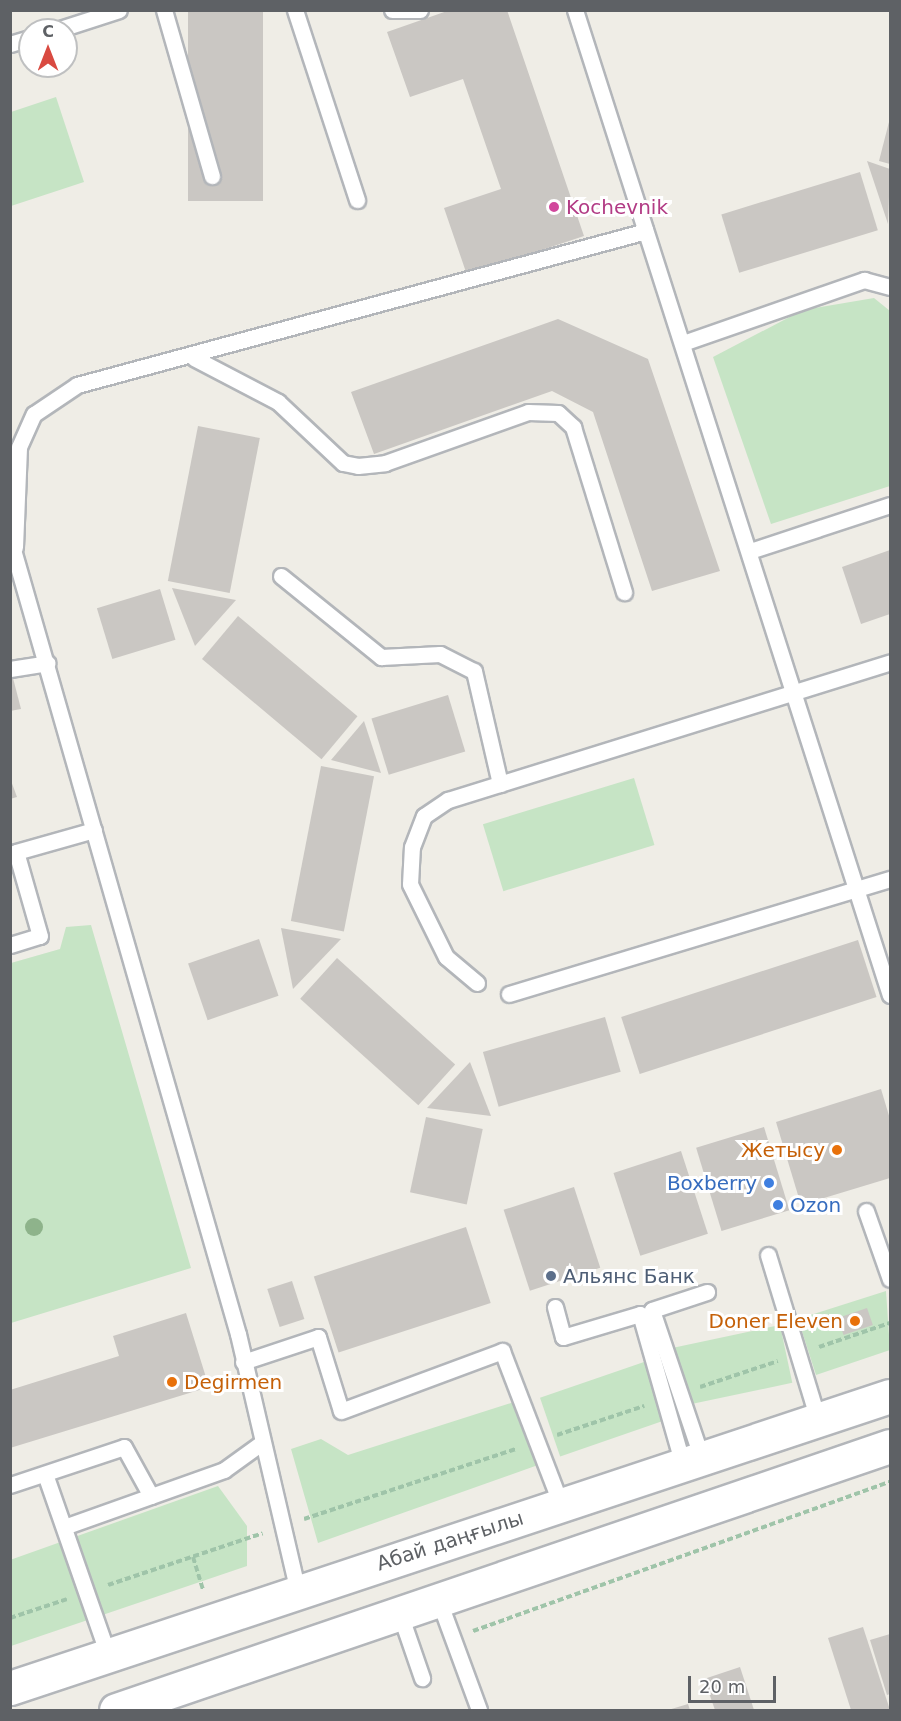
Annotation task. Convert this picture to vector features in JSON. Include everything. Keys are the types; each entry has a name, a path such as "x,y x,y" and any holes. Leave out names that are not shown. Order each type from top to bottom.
{"main road":[{"name":"Абай даңғылы","path":"10,1689 891,1396"},
{"path":"116,1710 891,1446"}],"lane":[{"path":"78,23 119,10"},
{"path":"164,10 212,176"},
{"path":"295,10 357,201"},
{"path":"392,10 420,10"},
{"path":"575,10 891,995"},
{"path":"298,1592 260,1444 243,1362 13,543 20,447 34,414 77,385 194,358 646,231"},
{"path":"683,343 864,280 891,287"},
{"path":"194,358 278,402 343,463 358,466 385,463 528,412 558,413 573,427 624,592"},
{"path":"750,551 891,505"},
{"path":"281,576 381,657 440,654 474,671 500,784"},
{"path":"477,983 446,957 410,884 412,847 424,816 448,800 796,695 891,662"},
{"path":"10,669 48,663"},
{"path":"10,945 40,936 16,852 94,830"},
{"path":"509,994 891,879"},
{"path":"866,1211 891,1279"},
{"path":"768,1255 818,1420"},
{"path":"692,1462 680,1394 652,1310 707,1292"},
{"path":"555,1307 563,1337 640,1314 664,1399 692,1462"},
{"path":"243,1362 318,1337 341,1411 502,1351 539,1441 561,1505"},
{"path":"64,1527 224,1470 260,1444"},
{"path":"10,1485 123,1447 151,1496"},
{"path":"45,1473 108,1655"},
{"path":"439,1601 479,1710"},
{"path":"400,1614 422,1677"}],"path":[{"path":"680,1394 891,1323"},
{"path":"10,1618 664,1399"},
{"path":"453,1638 891,1482"},
{"path":"192,1557 206,1599"}],"green space":[{"path":"56,97 84,182 11,206 11,112"},
{"path":"874,298 890,311 890,486 771,524 713,357 803,310"},
{"path":"634,778 654,845 503,891 483,824"},
{"path":"91,925 191,1268 11,1323 11,963 60,949 66,927"},
{"path":"886,1291 890,1350 816,1375 798,1319"},
{"path":"780,1325 792,1383 686,1405 673,1348"},
{"path":"644,1362 664,1421 560,1456 540,1398"},
{"path":"514,1402 538,1465 318,1543 291,1449 321,1439 348,1455"},
{"path":"218,1486 247,1526 247,1566 11,1646 10,1560"}],"building":[{"path":"188,10 263,10 263,201 188,201"},
{"path":"450,10 507,10 584,236 467,275 444,208 501,189 463,79 410,97 387,32"},
{"path":"890,118 890,164 879,161"},
{"path":"867,161 890,169 888,224"},
{"path":"860,172 878,230 739,273 721,214"},
{"path":"558,319 648,359 720,571 652,591 593,412 552,391 374,454 351,392"},
{"path":"198,426 260,438 230,593 168,581"},
{"path":"890,550 890,614 861,624 842,567"},
{"path":"172,588 236,600 195,646"},
{"path":"160,589 175,640 112,659 97,608"},
{"path":"238,616 358,716 322,759 202,659"},
{"path":"13,678 21,709 10,711 10,679"},
{"path":"448,695 465,751 389,775 371,718"},
{"path":"364,721 381,773 331,760"},
{"path":"321,766 374,776 344,931 291,921"},
{"path":"10,778 17,797 10,799"},
{"path":"281,928 341,939 293,989"},
{"path":"259,939 279,996 208,1020 188,963"},
{"path":"858,940 877,997 640,1074 621,1017"},
{"path":"337,958 455,1064 418,1105 300,999"},
{"path":"605,1017 621,1072 499,1107 483,1052"},
{"path":"470,1062 491,1116 427,1108"},
{"name":"Жетысу","path":"881,1089 890,1119 890,1178 801,1205 776,1122"},
{"path":"426,1117 483,1129 467,1204 410,1192"},
{"path":"764,1127 789,1210 722,1231 696,1148"},
{"path":"681,1151 708,1234 640,1256 613,1173"},
{"path":"574,1187 600,1268 530,1291 504,1210"},
{"path":"466,1227 491,1303 339,1353 314,1276"},
{"path":"292,1281 304,1319 280,1327 267,1289"},
{"name":"Doner Eleven","path":"867,1308 873,1325 844,1335 838,1318"},
{"path":"186,1313 209,1387 10,1448 10,1390 119,1356 113,1336"},
{"path":"863,1627 890,1710 851,1710 828,1638"},
{"path":"890,1634 890,1694 887,1695 870,1640"},
{"path":"740,1667 754,1710 715,1710 704,1679"},
{"path":"688,1704 690,1710 668,1710"}],"place":[{"name":"Kochevnik","path":"554,207"},
{"name":"Жетысу","path":"837,1150"},
{"name":"Boxberry","path":"769,1183"},
{"name":"Ozon","path":"778,1205"},
{"name":"Альянс Банк","path":"551,1276"},
{"name":"Doner Eleven","path":"855,1321"},
{"name":"Degirmen","path":"172,1382"}]}
